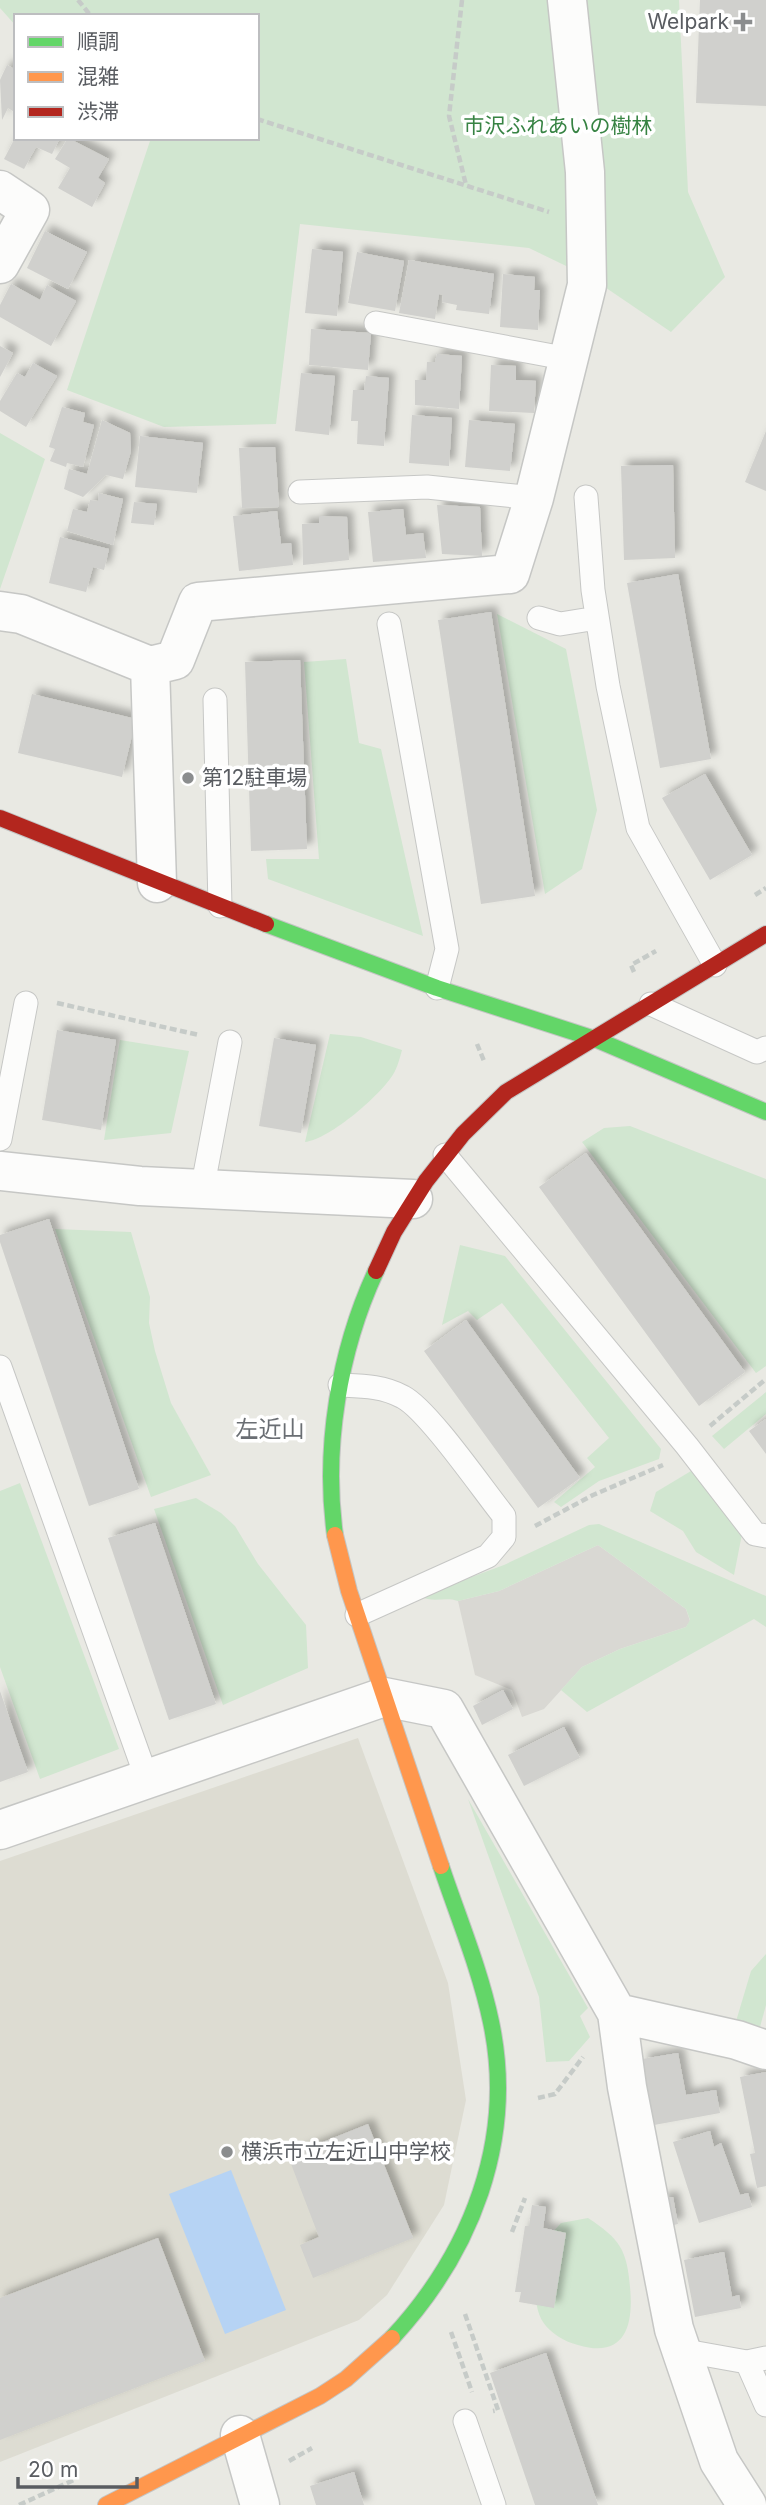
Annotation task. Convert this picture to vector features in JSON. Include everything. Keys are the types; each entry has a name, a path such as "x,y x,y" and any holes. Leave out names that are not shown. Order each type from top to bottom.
{"street":[{"path":"0,611 21,614 150,666 175,660 198,602 510,574 534,498 587,285 584,159 567,0"},
{"path":"0,190 30,210 0,264"},
{"path":"150,666 157,883"},
{"path":"0,818 157,883 437,988 595,1038 766,1112"},
{"path":"106,2505 294,2410 344,2380 387,2346 418,2312 451,2264 477,2214 493,2151 499,2090 494,2032 478,1975 357,1615 333,1525 331,1452 340,1385 355,1321 382,1256 413,1199 445,1155 508,1090 766,934"},
{"path":"0,1171 139,1186 413,1199"},
{"path":"0,1830 384,1697 444,1709 617,2013 626,2087 680,2350 719,2461 747,2505"},
{"path":"617,2013 737,2040 766,2050"},
{"path":"240,2435 260,2505"}],"lane":[{"path":"376,323 569,359"},
{"path":"300,492 427,487 534,498"},
{"path":"586,497 597,618 608,686 638,828 715,965"},
{"path":"539,618 560,624 597,618"},
{"path":"389,624 447,949 437,988"},
{"path":"215,700 220,906"},
{"path":"0,1139 26,1003"},
{"path":"651,1004 757,1052 766,1048"},
{"path":"202,1189 230,1042"},
{"path":"445,1155 687,1446 755,1534 766,1536"},
{"path":"0,1367 148,1779"},
{"path":"340,1385 377,1387 405,1398 425,1418 504,1516 504,1537 488,1556 357,1615"},
{"path":"680,2350 757,2360 766,2406"},
{"path":"473,2418 494,2505"}],"path":[{"path":"78,0 89,14"},
{"path":"462,0 449,116 466,186"},
{"path":"259,120 586,224"},
{"path":"52,1002 230,1042"},
{"path":"504,1537 525,1531 593,1495 657,1469 766,1380"},
{"path":"538,2098 555,2094 591,2047"},
{"path":"451,2332 473,2418 498,2410 465,2313"}],"shaded area":[{"path":"598,1545 686,1609 690,1621 686,1627 620,1649 582,1667 544,1709 522,1717 512,1690 475,1675 458,1601 499,1591"},
{"name":"横浜市立左近山中学校","path":"358,1738 448,1983 466,2100 444,2205 387,2295 359,2320 0,2462 0,1861"}],"green space":[{"name":"市沢ふれあいの樹林","path":"0,0 679,0 688,192 725,277 671,332 593,279 529,248 300,224 276,424 164,427 67,390 150,140 259,140 259,14 14,14 14,24 0,8"},
{"path":"0,433 45,459 0,589"},
{"path":"497,614 566,649 597,810 582,869 545,894"},
{"path":"346,659 359,743 381,749 423,936 268,879 266,859 319,859 304,662"},
{"path":"330,1034 361,1037 402,1050 396,1069 380,1091 355,1114 328,1133 305,1142"},
{"path":"120,1040 189,1051 171,1133 104,1140"},
{"path":"630,1126 766,1179 766,1366 756,1373 582,1142 604,1128"},
{"path":"55,1229 131,1232 150,1297 149,1323 155,1351 171,1403 211,1475 151,1497"},
{"path":"460,1245 505,1256 661,1449 659,1459 599,1481 561,1507 554,1502 595,1467 587,1458 609,1438 502,1303 477,1320 468,1311 442,1325"},
{"path":"766,1392 766,1414 724,1449 712,1436"},
{"path":"696,1468 743,1529 734,1575 696,1552 683,1531 650,1511 656,1492"},
{"path":"20,1483 119,1749 40,1779 0,1667 0,1491"},
{"path":"196,1498 221,1513 235,1526 258,1564 306,1625 308,1668 223,1705 154,1509"},
{"path":"599,1524 766,1596 766,1627 754,1619 587,1712 561,1690 582,1667 620,1649 686,1627 690,1620 686,1609 598,1545 499,1591 458,1601 420,1596 504,1565 589,1525"},
{"path":"468,1799 588,2008 580,2016 590,2037 569,2061 546,2062 539,1997"},
{"path":"766,1954 766,2005 760,2027 766,2030 766,2038 734,2028 751,1971"},
{"path":"588,2218 615,2239 624,2254 629,2274 631,2302 627,2327 616,2343 606,2347 578,2345 558,2336 543,2322 535,2294 538,2261 546,2241 561,2223"}],"water":[{"path":"231,2170 286,2310 225,2334 169,2194"}],"building":[{"path":"700,0 766,0 766,106 696,103"},
{"path":"7,65 14,69 14,112 8,108 2,120 0,80"},
{"path":"14,140 59,140 52,154 36,147 24,169 4,159"},
{"path":"67,140 72,140 109,159 98,178 105,183 92,207 58,188 70,168 55,159"},
{"path":"45,231 87,252 68,289 27,268"},
{"path":"312,249 343,252 337,316 305,313"},
{"path":"357,252 404,261 395,311 348,303"},
{"path":"409,260 494,274 489,314 456,310 457,305 442,302 443,295 439,294 435,319 399,313"},
{"path":"503,274 535,277 534,290 540,290 538,330 500,327"},
{"path":"11,284 40,300 47,285 76,301 51,346 0,317 0,305"},
{"path":"311,329 371,333 368,370 309,365"},
{"path":"0,346 13,353 0,377"},
{"path":"437,354 462,356 459,409 415,405 415,380 426,380 427,362 435,362"},
{"path":"33,363 57,376 26,427 0,411 0,401 17,373 25,377"},
{"path":"491,365 516,366 516,380 536,381 534,413 489,411"},
{"path":"301,373 335,376 329,435 295,431"},
{"path":"366,376 389,378 384,446 357,444 358,421 351,421 353,390 364,390"},
{"path":"62,407 85,413 83,422 94,425 83,467 67,463 66,467 50,461 55,449 49,447"},
{"path":"412,415 452,418 449,466 409,463"},
{"path":"102,420 130,433 131,451 123,479 106,475 83,497 64,489 69,469 87,474"},
{"path":"469,420 515,424 510,471 465,467"},
{"path":"766,431 766,491 745,482"},
{"path":"140,436 203,443 197,493 135,487"},
{"path":"275,447 279,507 242,508 239,448"},
{"path":"673,465 675,558 624,560 621,466"},
{"path":"99,493 123,499 113,545 67,531 73,509 87,512 90,500 98,501"},
{"path":"134,502 157,504 154,525 131,523"},
{"path":"437,505 480,507 482,556 442,554"},
{"path":"403,509 406,535 423,533 426,558 373,562 368,512"},
{"path":"277,511 281,544 291,543 293,565 239,571 233,516"},
{"path":"319,516 347,517 349,560 303,565 302,524 319,523"},
{"path":"60,537 109,549 104,570 93,567 86,592 49,583"},
{"path":"678,574 711,759 660,768 627,583"},
{"path":"491,612 535,896 481,904 438,620"},
{"path":"300,660 307,849 251,851 245,662"},
{"path":"32,694 136,719 122,777 18,753"},
{"path":"705,774 752,855 710,880 662,798"},
{"path":"57,1030 116,1040 101,1130 42,1120"},
{"path":"274,1038 316,1045 301,1133 259,1126"},
{"path":"586,1153 745,1372 699,1406 539,1187"},
{"path":"49,1219 139,1489 89,1506 0,1242 0,1235"},
{"path":"466,1320 580,1478 538,1508 424,1351"},
{"path":"766,1419 766,1454 749,1431"},
{"path":"155,1523 216,1704 169,1720 108,1538"},
{"path":"503,1690 513,1709 482,1725 473,1706"},
{"path":"0,1691 28,1772 0,1782"},
{"path":"564,1727 580,1758 524,1786 508,1755"},
{"path":"678,2053 686,2095 716,2090 720,2113 654,2125 642,2059"},
{"path":"766,2072 766,2186 757,2188 750,2154 755,2153 740,2077"},
{"path":"368,2124 413,2238 313,2278 300,2245 319,2237 288,2156"},
{"path":"710,2131 714,2147 721,2143 740,2195 748,2193 752,2207 699,2223 673,2142"},
{"path":"673,2197 678,2224 665,2227 660,2199"},
{"path":"532,2205 546,2207 543,2228 566,2233 554,2308 519,2302 521,2292 515,2292 525,2226 529,2226"},
{"path":"158,2238 205,2361 0,2440 0,2298"},
{"path":"724,2252 732,2297 739,2295 741,2308 695,2317 684,2260"},
{"path":"546,2353 598,2505 535,2505 490,2373"},
{"path":"354,2472 364,2505 316,2505 310,2486"}],"traffic: fast":[{"path":"266,924 437,988 595,1039 766,1112"},
{"path":"335,1535 331,1468 337,1400 352,1334 376,1271"},
{"path":"392,2338 420,2305 465,2232 491,2151 497,2109 497,2066 491,2022 475,1963 441,1866"}],"traffic: slow":[{"path":"335,1535 349,1591 441,1866"},
{"path":"106,2505 320,2396 346,2379 392,2338"}],"traffic: jam":[{"path":"0,818 266,924"},
{"path":"376,1271 394,1232 426,1181 463,1134 506,1092 766,934"}],"place":[{"name":"Welpark","path":"743,22"},
{"name":"第12駐車場","path":"188,778"},
{"name":"横浜市立左近山中学校","path":"227,2152"}],"district":[{"name":"左近山","path":"270,1429"}]}
